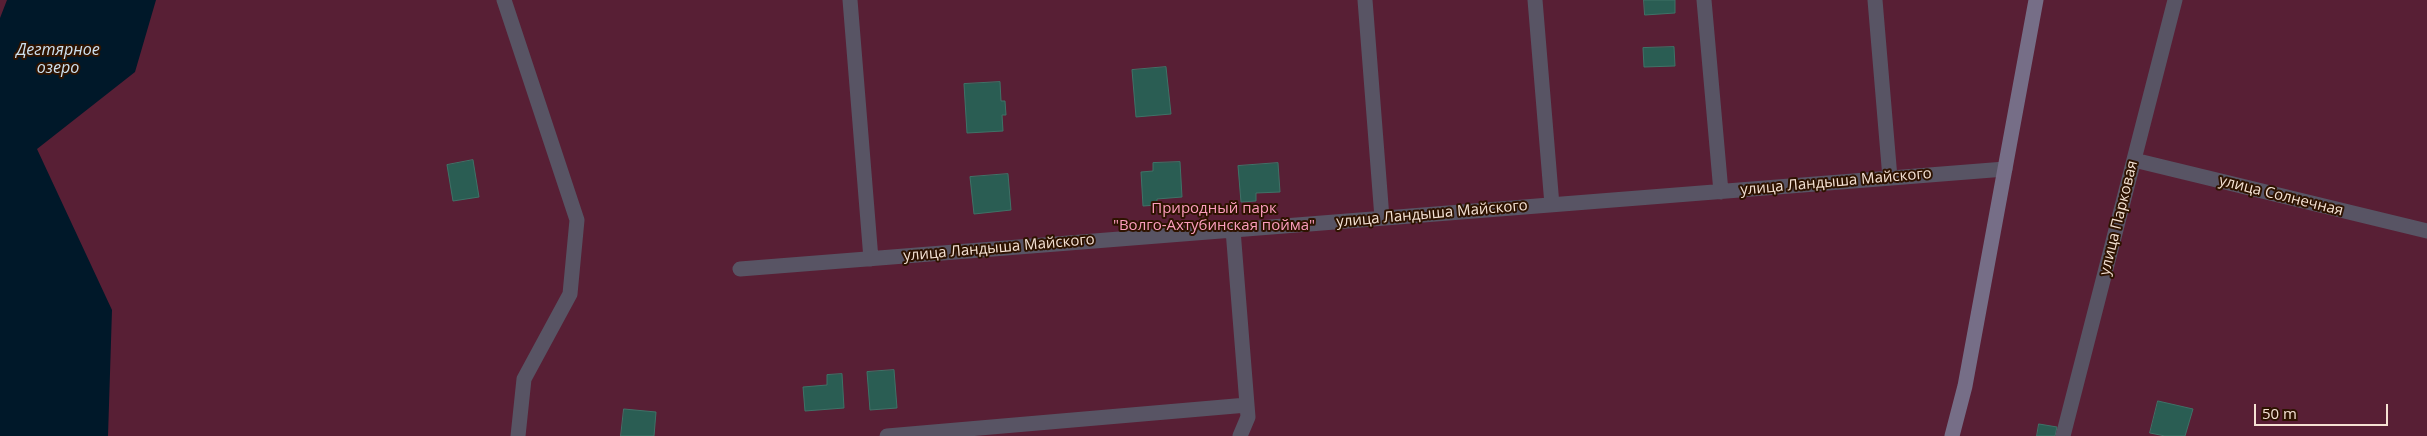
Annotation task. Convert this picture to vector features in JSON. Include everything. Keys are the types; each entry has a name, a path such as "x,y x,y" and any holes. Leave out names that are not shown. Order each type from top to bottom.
{"street":[{"path":"504,0 577,220 570,294 524,378 518,436"},
{"path":"850,0 871,259"},
{"path":"1365,0 1382,218"},
{"path":"1535,0 1552,205"},
{"path":"1704,0 1721,192"},
{"path":"1875,0 1890,178"},
{"path":"1952,436 1966,386 2036,0"},
{"name":"улица Парковая","path":"2063,436 2175,0"},
{"name":"улица Солнечная","path":"2134,160 2427,231"},
{"name":"улица Ландыша Майского","path":"740,269 2006,169"},
{"path":"1233,230 1248,418 1240,436"},
{"path":"887,436 1247,405"}],"green space":[{"name":"Природный парк \"Волго-Ахтубинская пойма\"","path":"0,0 2427,0 2427,436 0,436"}],"water":[{"name":"Дегтярное озеро","path":"7,0 156,0 135,72 37,149 112,310 108,436 0,436 0,18"}],"building":[{"path":"1644,0 1675,0 1675,13 1645,15"},
{"path":"1674,47 1675,66 1644,67 1643,48"},
{"path":"1166,67 1171,114 1136,117 1132,70"},
{"path":"1000,82 1001,101 1005,101 1006,115 1002,115 1003,131 967,133 964,84"},
{"path":"473,160 479,197 453,201 447,165"},
{"path":"1180,162 1182,197 1157,199 1157,205 1143,206 1141,172 1153,171 1153,163"},
{"path":"1278,163 1280,192 1256,193 1256,201 1241,202 1238,166"},
{"path":"1008,174 1011,210 974,214 970,177"},
{"path":"894,370 897,408 870,410 867,372"},
{"path":"842,374 844,408 805,411 803,387 827,385 827,375"},
{"path":"2158,401 2193,409 2185,436 2165,436 2150,433"},
{"path":"624,409 656,412 654,436 621,436"},
{"path":"2039,424 2057,427 2055,436 2037,436"}]}
